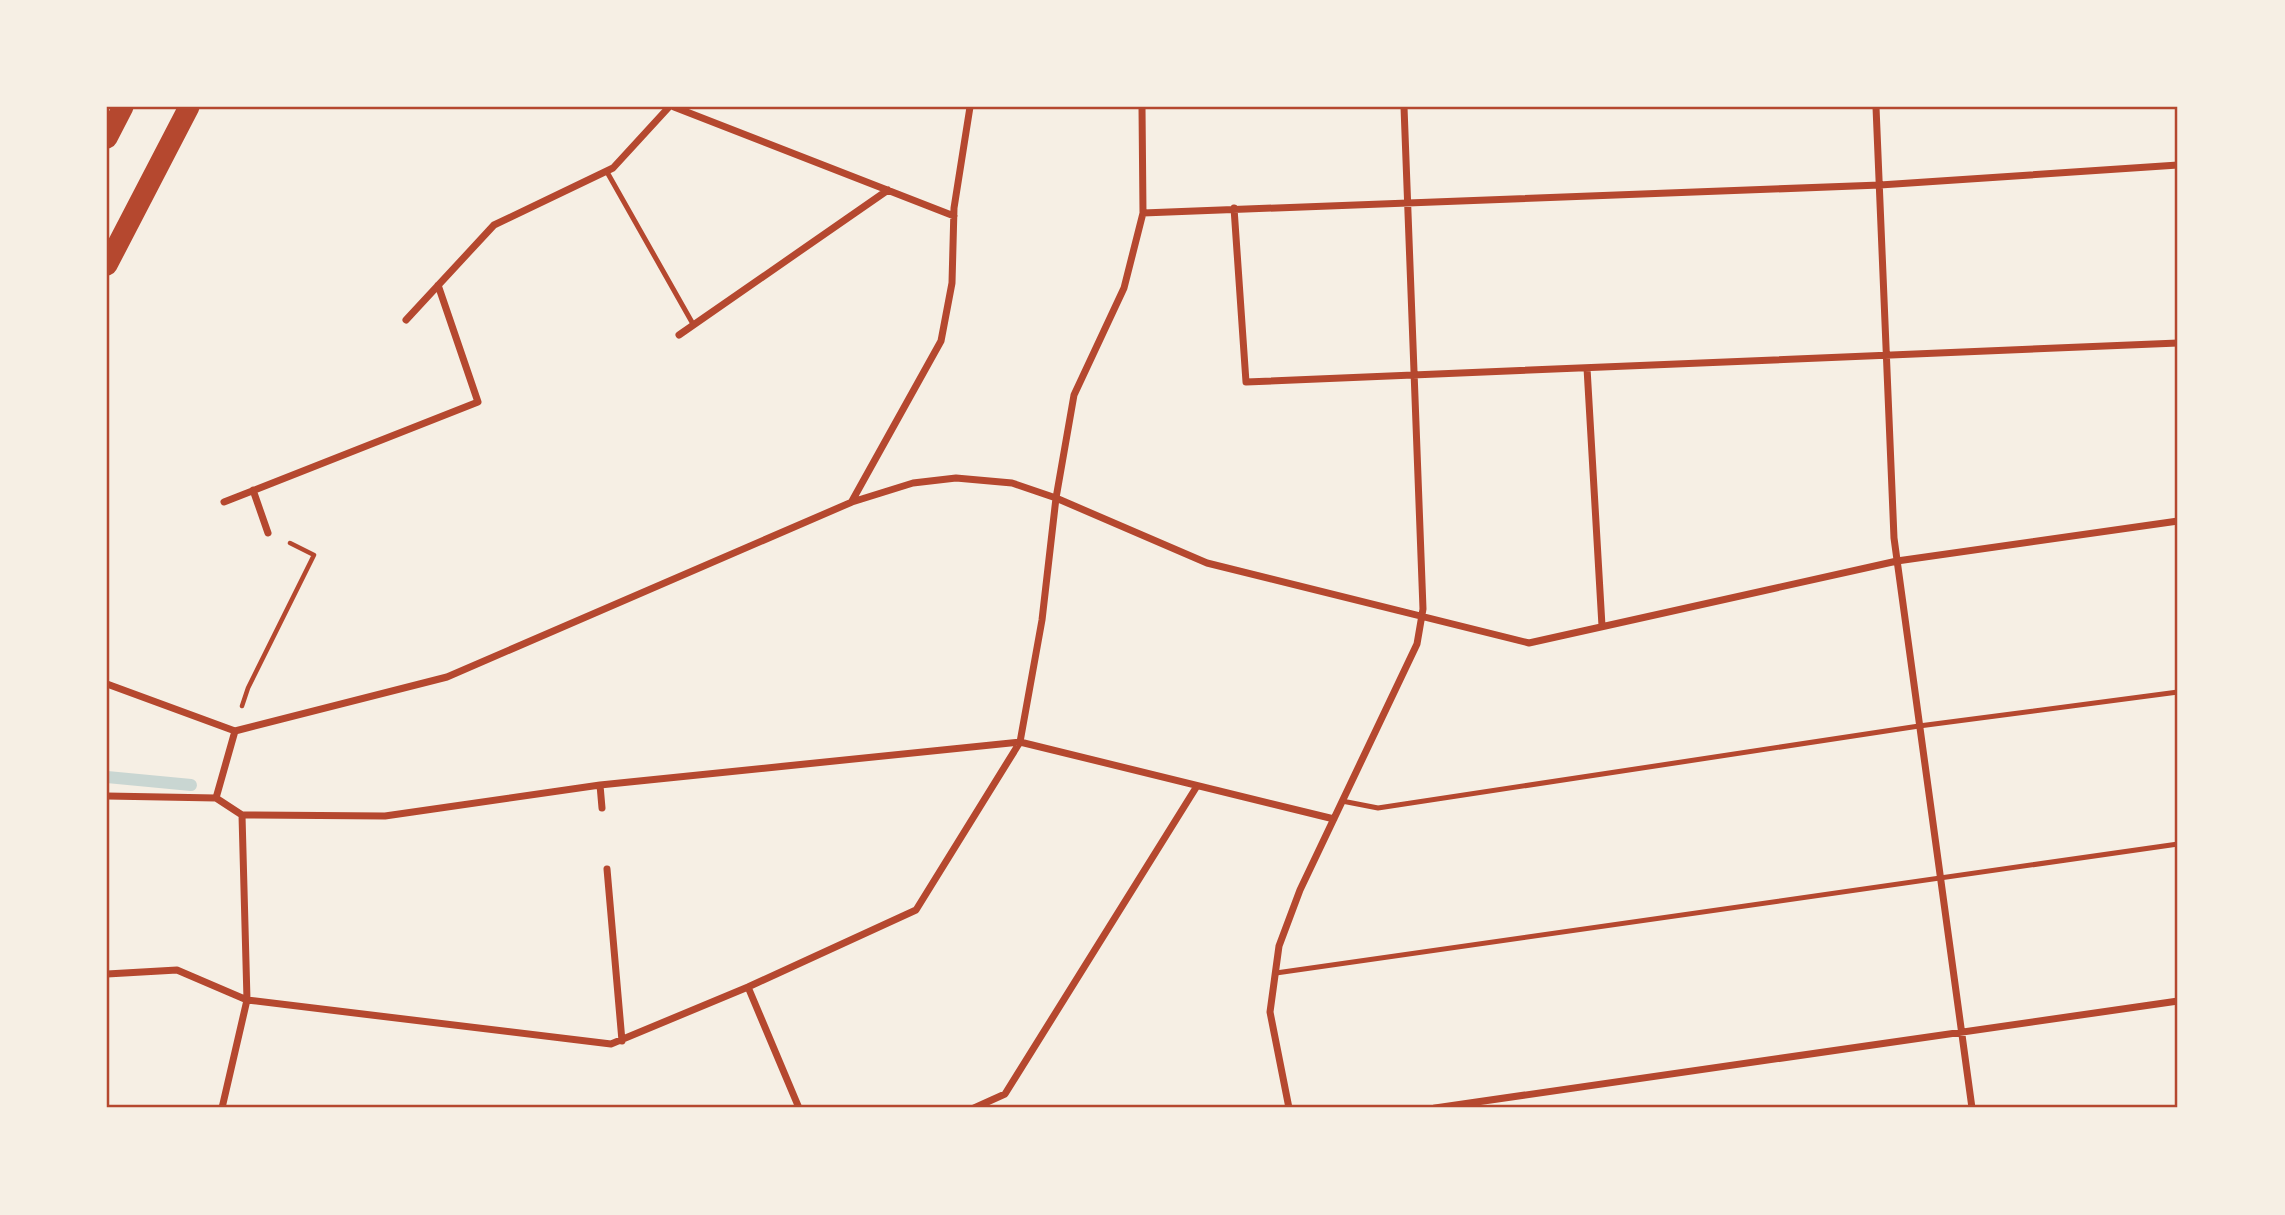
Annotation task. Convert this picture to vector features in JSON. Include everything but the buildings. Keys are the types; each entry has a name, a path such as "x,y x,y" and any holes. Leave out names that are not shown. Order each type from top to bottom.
{"highway":[{"path":"107,138 123,107"},
{"path":"107,265 189,107"}],"street":[{"path":"406,320 494,225 607,172 672,107 954,216"},
{"path":"852,502 941,341 952,283 954,216 970,107"},
{"path":"107,974 177,970 247,1000 611,1044 748,987 916,910 1020,743 1042,620 1056,498 1074,396 1124,288 1143,213 1143,107"},
{"path":"1289,1108 1270,1012 1279,946 1300,890 1417,644 1422,618 1405,107"},
{"path":"1876,107 1897,561 1972,1108"},
{"path":"1143,213 1880,185 2178,165"},
{"path":"679,335 888,190"},
{"path":"1234,208 1246,382 2178,343"},
{"path":"224,502 478,402 438,285"},
{"path":"1587,368 1602,626"},
{"path":"107,684 235,731 447,677 852,502 912,483 956,478 1012,483 1056,498 1207,562 1529,643 1897,561 2178,521"},
{"path":"253,490 268,533"},
{"path":"216,798 235,731"},
{"path":"107,796 216,798 242,816 385,816 600,785 755,772 1020,743 1334,819"},
{"path":"600,785 602,808"},
{"path":"974,1108 1005,1094 1197,786"},
{"path":"222,1108 247,1000 242,816"},
{"path":"607,869 622,1041"},
{"path":"748,987 799,1108"},
{"path":"1435,1108 1960,1030 2178,1001"}],"lane":[{"path":"607,172 693,324"},
{"path":"1342,801 1378,808 1919,726 2178,692"},
{"path":"1276,972 2178,844"}],"path":[{"path":"248,688 314,555 268,533"}],"waterway":[{"path":"107,777 191,785"}]}
